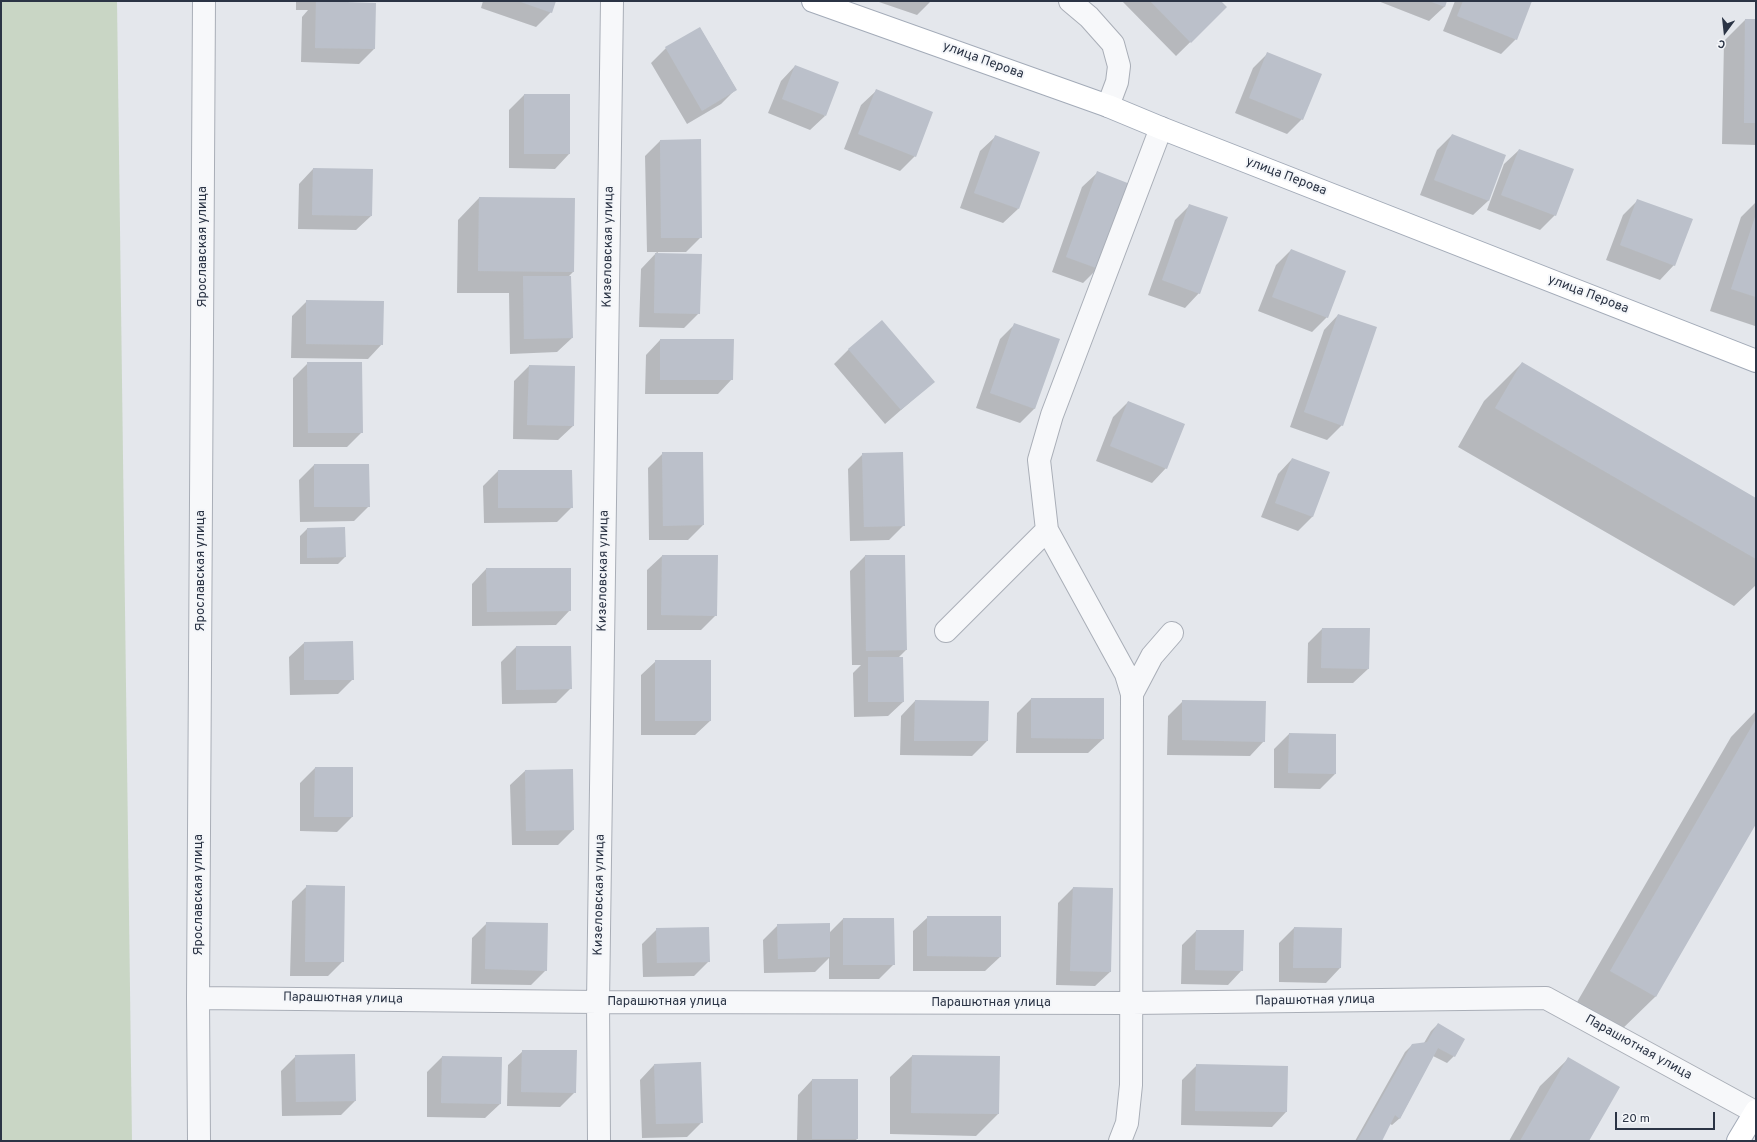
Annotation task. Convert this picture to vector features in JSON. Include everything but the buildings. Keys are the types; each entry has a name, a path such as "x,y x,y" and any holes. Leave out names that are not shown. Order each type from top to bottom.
{"main road":[{"name":"улица Перова","path":"813,1 1108,106 1756,360"},
{"path":"1738,1141 1756,1111"}],"street":[{"name":"Ярославская улица","path":"199,1141 198,998 204,1"},
{"name":"Кизеловская улица","path":"599,1141 598,1002 612,1"},
{"path":"1070,1 1089,18 1113,44 1119,66 1117,82 1108,106"},
{"path":"1120,1141 1127,1124 1131,1085 1132,694 1126,674 1047,530 1039,460 1052,415 1161,128"},
{"path":"946,631 1047,530"},
{"path":"1132,694 1152,656 1172,633"},
{"name":"Парашютная улица","path":"198,998 598,1002 1132,1003 1546,998 1756,1111"}],"green space":[{"path":"1,1 117,1 132,1141 1,1141"}]}
